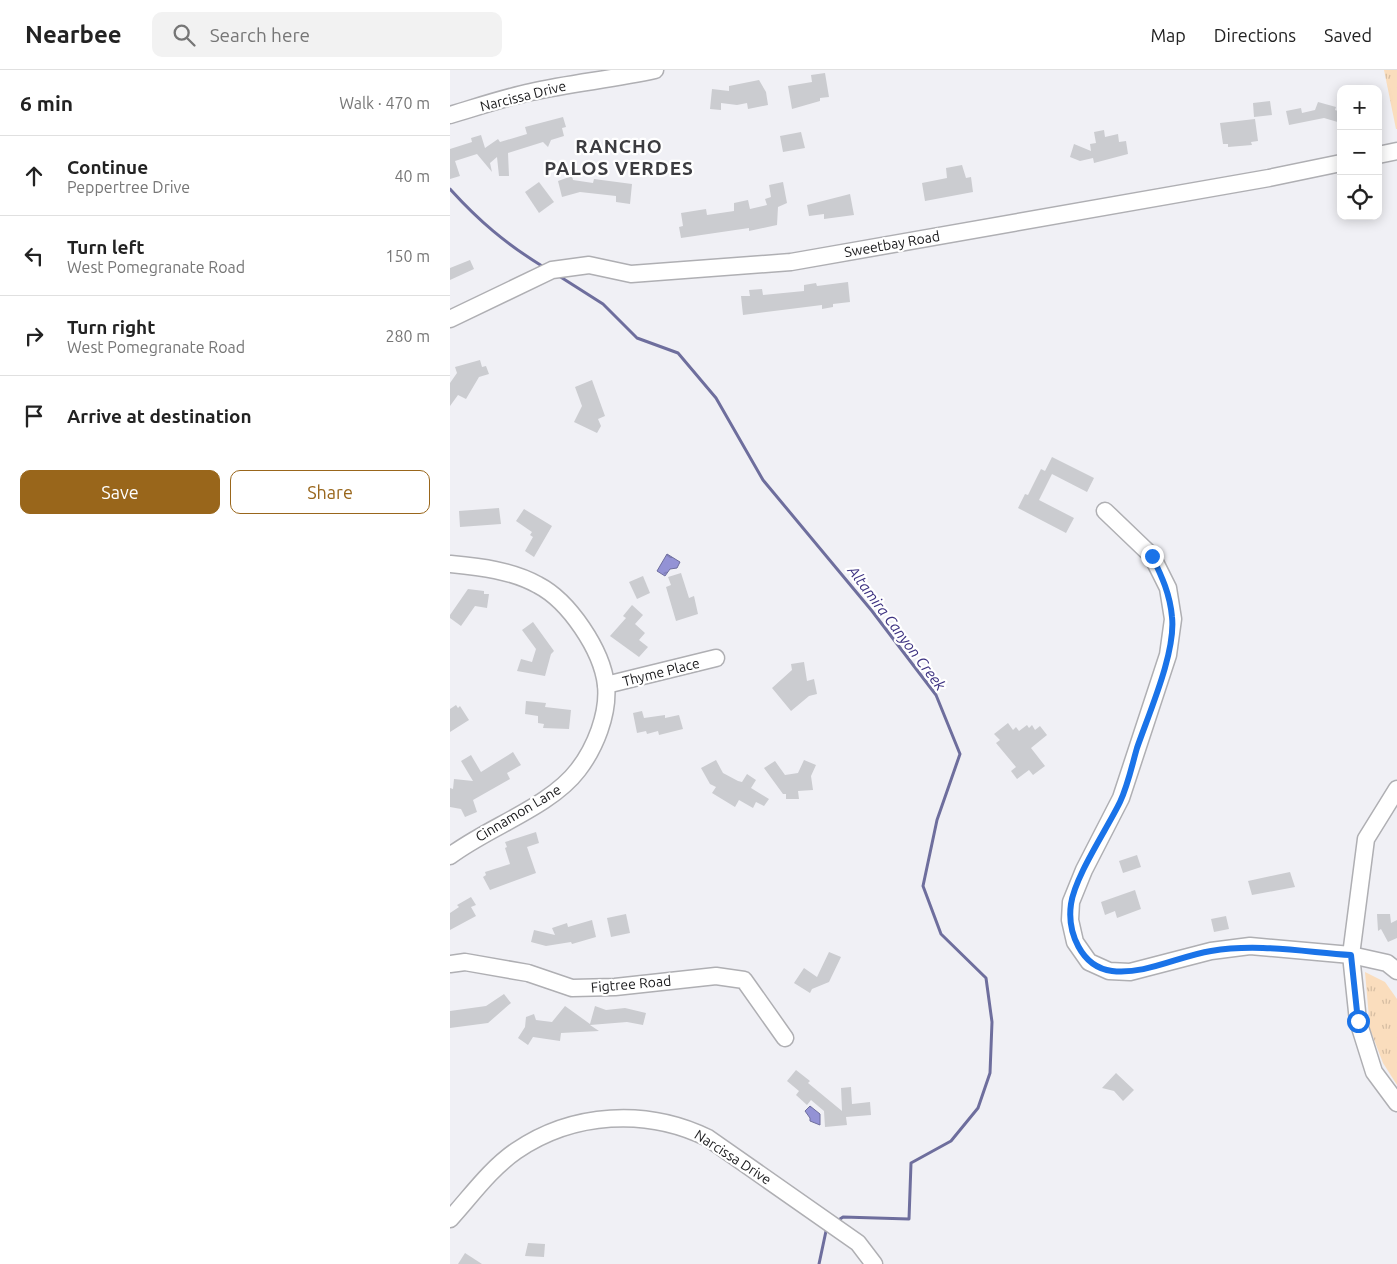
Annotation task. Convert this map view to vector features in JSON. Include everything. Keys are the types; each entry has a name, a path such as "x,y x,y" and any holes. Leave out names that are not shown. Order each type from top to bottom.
{"street":[{"path":"575,83 576,79 588,70"},
{"name":"Narcissa Drive","path":"450,115 529,92 575,83 610,80 655,70"},
{"path":"1382,154 1397,151"},
{"name":"Sweetbay Road","path":"450,319 552,270 589,265 631,274 791,262 1270,178 1337,164"},
{"path":"1105,511 1152,556 1168,588 1173,619 1168,655 1121,798 1084,870 1071,902 1070,920 1076,942 1089,962 1110,971 1130,972 1211,950 1250,946 1351,955 1387,964 1397,971"},
{"name":"Cinnamon Lane","path":"450,564 496,569 538,585 564,604 581,628 597,658 606,685 603,716 594,745 578,770 561,789 467,843 450,856"},
{"name":"Thyme Place","path":"606,685 716,658"},
{"path":"1397,789 1366,839 1351,955 1358,1021 1374,1072 1397,1103"},
{"name":"Figtree Road","path":"450,964 465,962 528,973 572,988 615,987 716,976 744,980 785,1038"},
{"name":"Narcissa Drive","path":"450,1219 488,1175 515,1151 544,1134 589,1121 604,1119 644,1120 686,1128 708,1138 858,1243 874,1264"}],"green space":[{"path":"1384,70 1397,70 1397,129 1396,129"},
{"path":"1365,972 1385,982 1397,999 1397,1085 1383,1063 1370,1029"}],"water":[{"path":"667,554 680,562 677,568 670,569 665,576 657,571"},
{"path":"810,1106 820,1114 820,1125 810,1121 805,1111"}],"building":[{"path":"825,73 829,97 820,98 820,101 792,109 788,86 812,82 811,75"},
{"path":"759,80 766,92 768,105 748,109 747,103 737,105 721,103 721,110 710,109 712,89 729,91 729,86"},
{"path":"1270,101 1272,115 1254,117 1253,103"},
{"path":"1318,102 1336,107 1337,122 1324,118 1289,125 1286,111 1301,108 1302,113 1315,110"},
{"path":"563,117 566,127 562,128 564,136 551,140 548,147 543,142 508,153 509,176 499,176 497,157 490,163 492,172 477,154 455,161 460,176 450,179 450,149 472,142 471,138 481,135 485,148 498,139 500,142 527,134 525,127"},
{"path":"1255,119 1258,141 1251,142 1252,145 1228,147 1228,144 1223,144 1220,123"},
{"path":"1104,130 1105,137 1118,134 1119,142 1126,141 1128,154 1094,163 1093,158 1080,161 1070,157 1074,144 1091,151 1090,144 1096,143 1094,132"},
{"path":"801,132 805,148 783,152 780,136"},
{"path":"962,165 966,178 971,177 973,192 925,201 922,183 947,178 946,168"},
{"path":"572,176 573,180 593,183 594,179 632,184 630,204 616,202 616,196 580,192 562,197 558,181"},
{"path":"539,182 554,202 539,213 525,192"},
{"path":"783,182 787,203 778,207 777,225 749,231 749,228 681,238 679,227 683,226 681,213 706,209 707,215 734,211 734,203 748,200 750,209 767,205 765,199 771,197 769,185"},
{"path":"850,194 854,215 824,219 824,214 809,216 807,205"},
{"path":"470,260 474,269 450,280 450,268"},
{"path":"848,282 850,302 833,304 833,307 822,309 822,305 743,315 741,296 750,296 749,290 762,289 763,295 804,291 804,285 816,283 817,286"},
{"path":"480,360 482,367 486,366 489,374 479,377 466,399 458,395 450,406 450,383 457,373 455,367"},
{"path":"592,380 605,416 598,419 601,426 597,433 574,422 582,406 575,387"},
{"path":"1052,457 1094,478 1087,492 1052,474 1039,500 1074,518 1066,533 1018,508 1025,494 1028,495 1041,469 1045,471"},
{"path":"499,508 501,524 460,527 459,511"},
{"path":"524,509 552,526 534,557 525,551 533,537 530,535 532,532 516,521"},
{"path":"681,573 689,598 694,596 698,614 676,621 666,587 671,585 668,577"},
{"path":"643,576 650,593 637,599 629,582"},
{"path":"468,589 484,591 484,594 489,594 487,608 475,606 461,626 450,618 450,615"},
{"path":"632,605 643,615 635,624 645,633 639,640 648,647 639,657 610,636 626,618 623,616"},
{"path":"533,622 554,651 551,654 545,676 517,671 521,659 532,662 536,649 522,630"},
{"path":"804,662 807,681 814,679 817,694 809,696 791,711 772,688 792,670 791,664"},
{"path":"526,701 546,703 545,707 571,710 569,729 543,728 544,724 538,723 538,716 525,714"},
{"path":"456,705 458,708 460,706 469,720 450,732 450,709"},
{"path":"642,711 644,718 665,715 665,718 679,715 683,729 659,735 658,731 647,734 646,731 637,733 633,713"},
{"path":"1008,723 1013,730 1016,727 1019,731 1027,725 1029,728 1032,725 1035,730 1040,726 1047,735 1031,748 1045,766 1033,775 1029,770 1017,779 1011,771 1016,767 996,743 1000,740 994,734"},
{"path":"513,752 521,765 507,773 510,779 473,800 477,812 465,817 461,809 450,807 450,788 453,789 454,779 473,781 461,761 471,755 481,772"},
{"path":"716,760 723,773 738,781 742,782 747,774 756,780 751,788 769,799 764,806 756,802 753,808 739,800 735,807 712,793 716,787 710,784 701,768"},
{"path":"804,760 816,765 811,776 813,790 798,791 799,799 786,799 786,794 783,794 764,768 775,761 785,775 798,773"},
{"path":"536,832 539,843 527,847 536,873 490,890 483,877 486,875 485,872 510,864 505,842"},
{"path":"1137,855 1141,867 1123,873 1119,861"},
{"path":"1290,872 1295,887 1252,895 1248,881"},
{"path":"1135,890 1141,909 1117,918 1115,911 1105,915 1101,902"},
{"path":"471,897 476,905 471,907 476,916 450,930 450,913 459,907 457,905"},
{"path":"626,914 630,933 611,937 607,918"},
{"path":"1377,914 1390,914 1391,923 1397,920 1397,938 1388,942 1381,929 1378,931"},
{"path":"1226,916 1229,929 1214,932 1211,919"},
{"path":"592,920 596,937 572,944 571,942 546,946 531,942 534,930 555,935 552,928 567,923 568,927"},
{"path":"829,952 841,957 829,982 812,989 810,993 794,983 804,968 817,977"},
{"path":"504,994 511,1003 488,1023 450,1028 450,1011 486,1006"},
{"path":"565,1006 590,1024 595,1006 606,1010 625,1008 646,1013 643,1025 627,1022 590,1025 599,1031 561,1033 560,1041 533,1037 528,1045 518,1038 525,1027 526,1017 534,1014 536,1020 552,1022"},
{"path":"796,1070 810,1081 808,1083 842,1111 841,1088 851,1087 852,1104 870,1102 871,1115 846,1117 847,1125 825,1127 824,1111 811,1100 807,1105 796,1095 799,1091 787,1081"},
{"path":"1116,1073 1134,1090 1123,1101 1114,1091 1102,1088"},
{"path":"528,1243 545,1244 544,1257 525,1256"},
{"path":"465,1253 482,1264 458,1264"}],"waterway":[{"name":"Altamira Canyon Creek","path":"450,189 493,231 542,266"},
{"name":"Altamira Canyon Creek","path":"559,276 603,304 637,338 678,353 716,398 763,480 872,611 936,695 960,754 937,820 923,886 941,934 986,978 992,1022 990,1073 978,1108 951,1141 911,1163 909,1219 843,1217 840,1219"},
{"name":"Altamira Canyon Creek","path":"819,1264 826,1231"}],"district":[{"name":"RANCHO PALOS VERDES","path":"619,157"}],"route":[{"path":"1152,556 1168,588 1173,619 1168,655 1121,800 1084,870 1071,902 1070,920 1076,942 1089,962 1110,971 1130,972 1211,950 1250,946 1351,955 1358,1021"}]}
